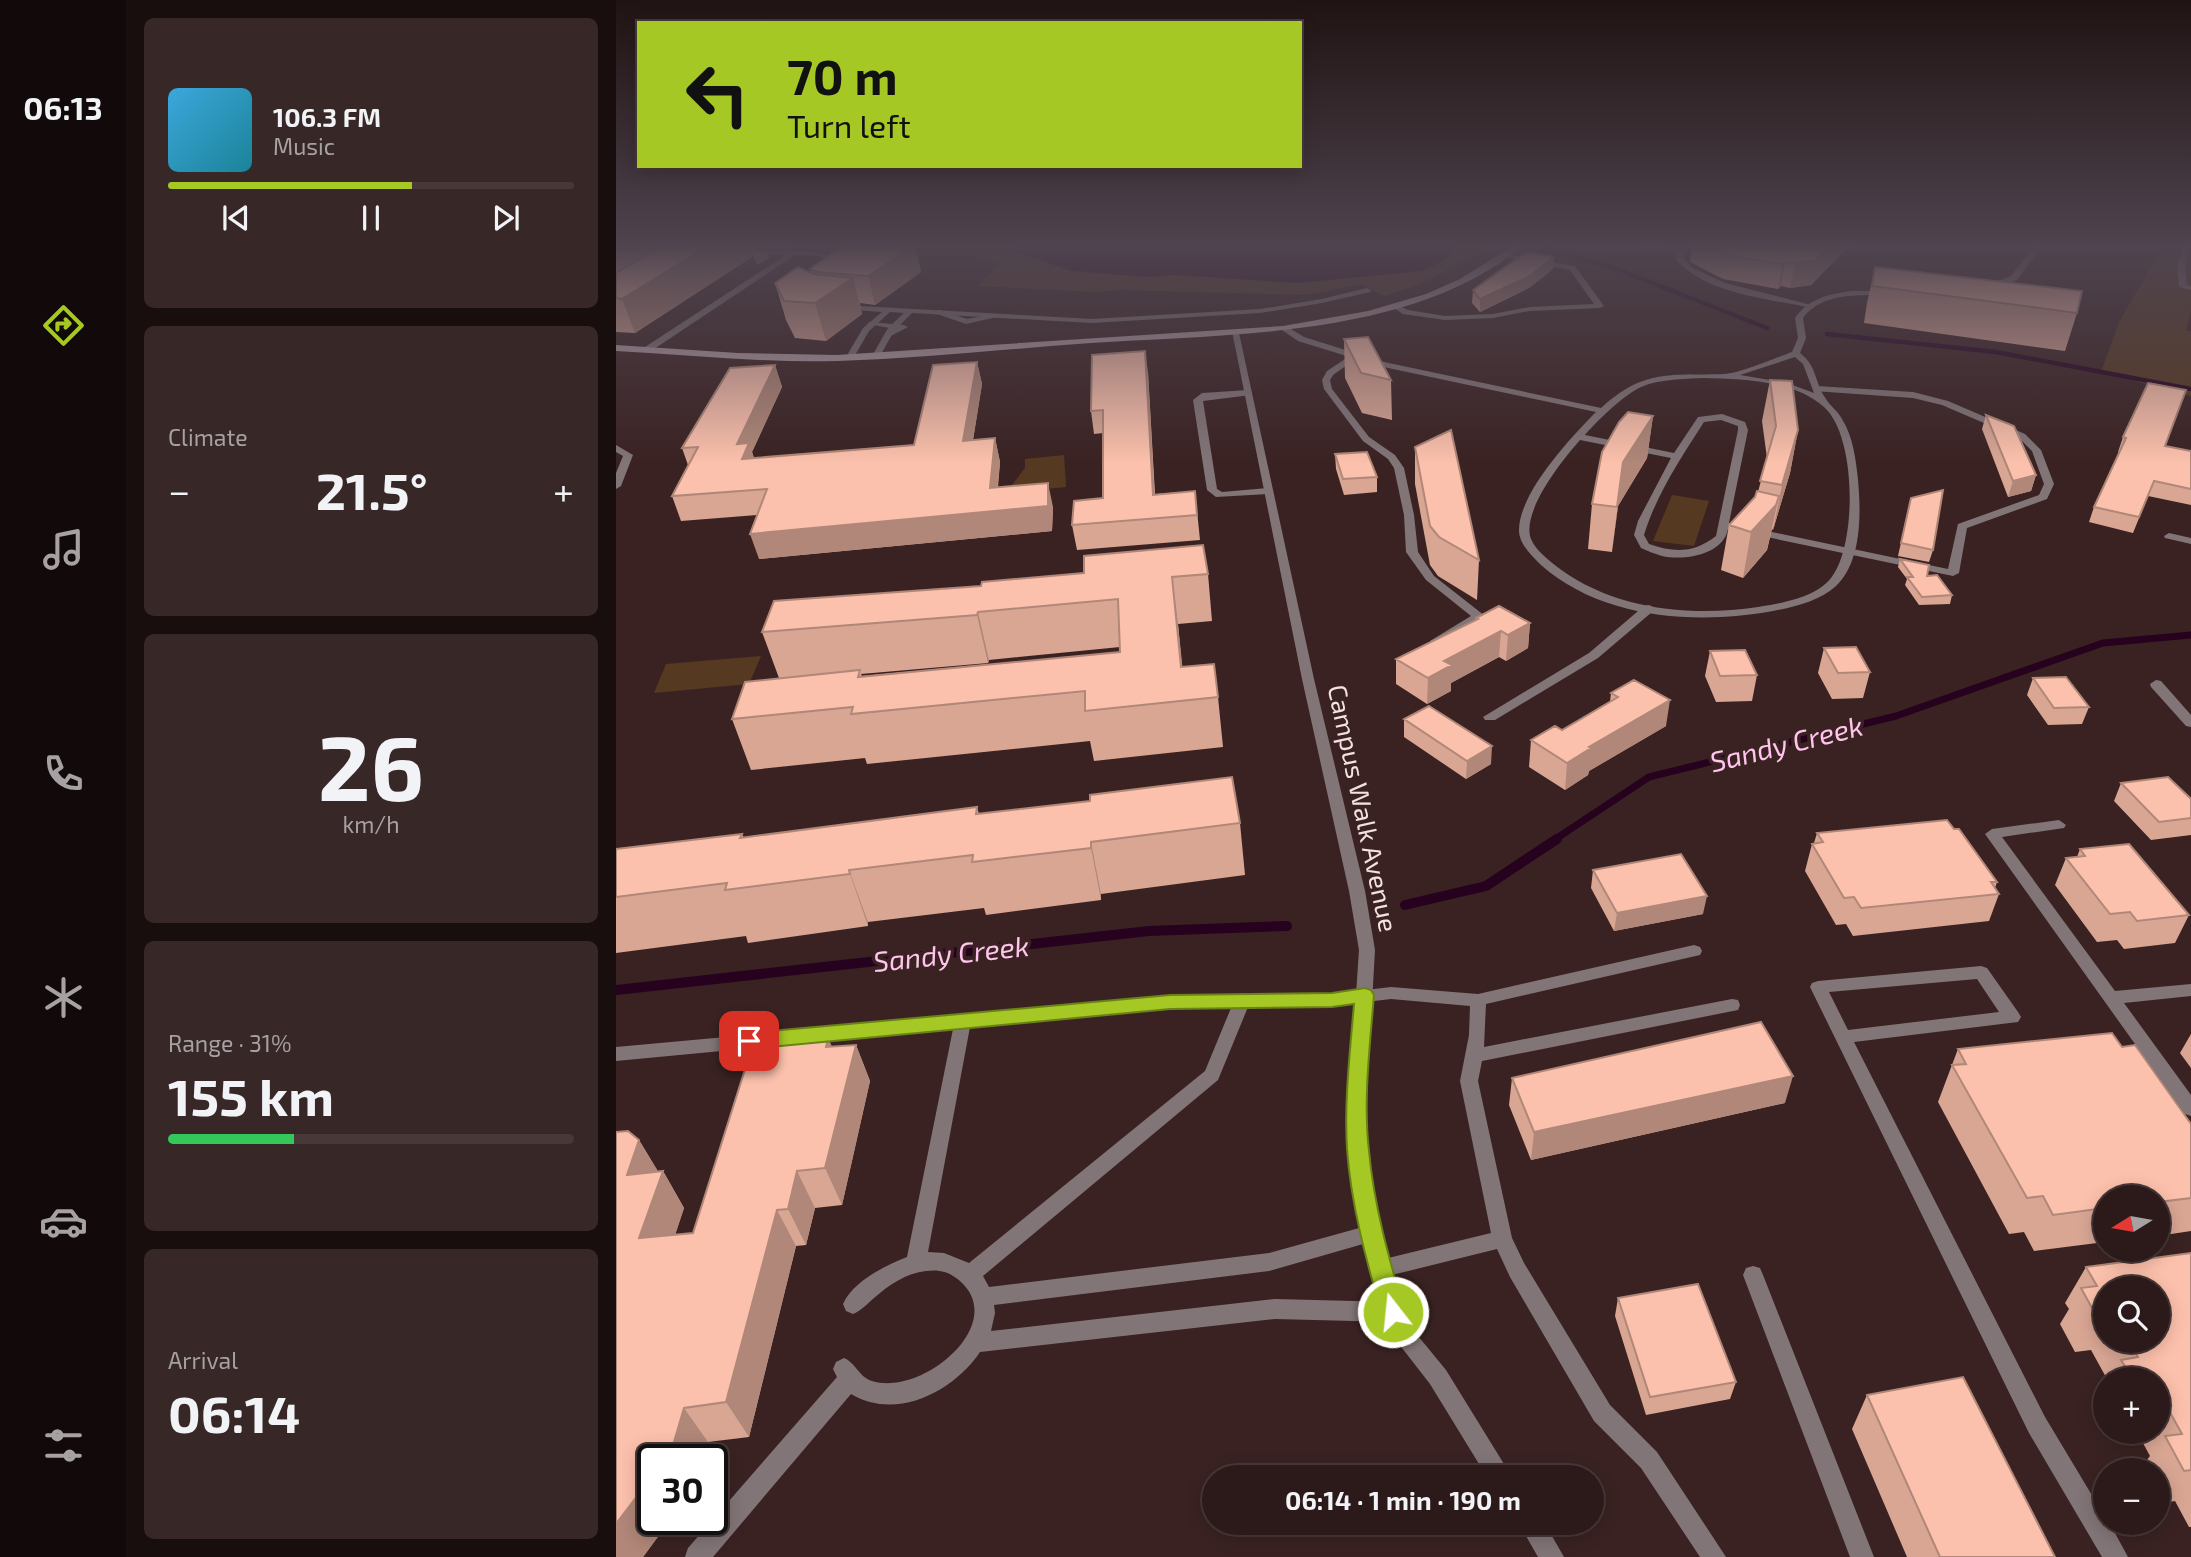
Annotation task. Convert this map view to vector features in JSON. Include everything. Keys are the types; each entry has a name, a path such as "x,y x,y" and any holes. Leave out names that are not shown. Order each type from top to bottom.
{"street":[{"path":"648,349 695,319"},
{"path":"850,357 858,340 878,319"},
{"path":"876,356 887,336 902,319"},
{"path":"956,319 966,323 985,319"},
{"path":"1038,319 1075,321 1122,319"},
{"path":"616,348 768,357 876,356 1235,333 1283,328 1331,319"},
{"path":"1797,354 1802,338 1799,319"},
{"path":"872,324 895,325"},
{"path":"1283,328 1293,337 1354,356 1605,411"},
{"name":"Campus Walk Avenue","path":"1235,333 1308,679 1357,891 1367,950 1356,1129 1370,1234 1393,1312 1402,1332 1438,1377 1493,1465"},
{"path":"1728,376 1797,354"},
{"path":"1797,354 1807,363 1822,401"},
{"path":"1354,356 1330,373 1326,380 1328,389 1366,439 1392,457 1398,468 1405,487 1412,552 1430,578 1479,617 1419,650"},
{"path":"1728,376 1793,388 1822,401 1835,414 1852,466 1856,519 1841,573 1833,584 1802,599 1774,608 1694,614 1648,609 1577,585 1548,564 1526,539 1524,530 1541,481 1605,411 1632,388 1677,377 1728,376"},
{"path":"1725,525 1953,573 1962,526 2043,497 2049,484 2036,450 2022,436 1945,403 1913,395 1817,389"},
{"path":"1248,393 1202,396 1198,400 1212,490 1220,495 1268,491"},
{"path":"1722,417 1742,424 1721,537 1706,549 1665,553 1646,546 1639,535 1643,521 1677,456 1701,419 1722,417"},
{"path":"1580,437 1677,456"},
{"path":"616,486 620,464 628,456 617,450"},
{"path":"2169,536 2191,541"},
{"path":"1490,717 1584,664 1609,646 1648,609"},
{"path":"2156,684 2191,723"},
{"path":"2059,825 1992,834 2191,1109"},
{"path":"616,1054 1170,1002 1242,999 1332,1000 1391,993 1478,1000 1694,951"},
{"path":"1843,1037 2012,1017 1981,972 1818,987 1843,1037 2037,1424 2116,1557"},
{"path":"2111,998 2191,990"},
{"path":"968,1276 1212,1075 1242,999"},
{"path":"1478,1000 1478,1035 1469,1080 1502,1239 1517,1270 1602,1413 1649,1460 1714,1557"},
{"path":"1474,1056 1732,1006"},
{"path":"916,1263 963,1020"},
{"path":"982,1297 1269,1262 1370,1234"},
{"path":"1380,1269 1502,1239"},
{"path":"697,1557 847,1373 857,1385 876,1393 898,1395 922,1388 945,1376 964,1359 974,1343 984,1317 982,1297 975,1281 959,1268 939,1262 916,1263 893,1271 871,1285 853,1304"},
{"path":"1753,1275 1862,1557"},
{"path":"974,1343 1275,1309 1393,1312"},
{"path":"1538,1535 1552,1557"}],"shaded area":[{"path":"2121,319 2189,319 2186,330 2191,331 2191,396 2101,372"},
{"path":"1064,455 1066,487 1035,490 1012,485 1025,468 1025,459"},
{"path":"1672,495 1709,501 1694,546 1653,541"},
{"path":"761,656 749,684 654,693 666,664"}],"building":[{"path":"1368,337 1391,380 1361,373 1344,339"},
{"path":"1145,351 1153,495 1195,491 1197,515 1072,525 1074,501 1103,498 1103,410 1091,411 1092,355"},
{"path":"977,362 963,441 995,438 990,488 1048,483 1048,506 750,534 767,489 672,496 698,447 682,448 730,368 775,365 737,444 749,443 742,459 914,445 933,365"},
{"path":"1770,380 1792,381 1798,430 1782,485 1760,481 1776,426"},
{"path":"2148,383 2186,390 2165,446 2191,451 2191,489 2154,481 2139,517 2094,507 2126,438 2123,437"},
{"path":"1628,412 1653,416 1623,462 1617,507 1592,504 1602,452"},
{"path":"1986,415 2014,426 2036,475 2013,481"},
{"path":"1451,430 1479,560 1439,537 1430,526 1415,447"},
{"path":"1367,452 1377,477 1343,479 1335,454"},
{"path":"1943,490 1933,550 1901,543 1911,498"},
{"path":"1757,491 1779,496 1776,505 1751,532 1729,525 1755,497"},
{"path":"1203,545 1208,574 1172,577 1181,667 1214,664 1218,697 1085,711 1085,691 851,714 853,707 732,719 745,682 860,670 858,677 1120,652 1118,599 978,612 977,615 762,632 774,601 981,586 982,582 1084,573 1084,556"},
{"path":"1900,559 1929,565 1927,576 1937,575 1952,595 1922,597 1907,577 1913,577"},
{"path":"1499,606 1530,623 1508,635 1501,631 1444,661 1452,665 1428,678 1396,659 1478,619 1476,618"},
{"path":"1856,647 1870,672 1838,673 1824,648"},
{"path":"1745,650 1757,675 1720,676 1710,651"},
{"path":"2066,677 2089,707 2054,708 2033,678"},
{"path":"1634,680 1670,700 1589,747 1591,748 1567,763 1531,740 1555,726 1562,730 1618,697 1611,693"},
{"path":"1429,706 1492,746 1467,761 1404,719"},
{"path":"1232,777 1240,823 1091,842 1091,848 972,862 973,855 849,870 850,874 725,890 727,883 616,897 616,849 742,834 740,838 977,807 976,814 1090,801 1090,795"},
{"path":"2168,777 2191,799 2191,818 2159,822 2121,783"},
{"path":"1947,820 1954,829 1959,829 1997,882 1991,882 1999,894 1861,908 1854,897 1844,898 1812,844 1823,842 1817,833"},
{"path":"2129,844 2189,915 2137,921 2130,912 2110,914 2066,858 2085,856 2080,849"},
{"path":"1681,854 1707,896 1617,913 1593,870"},
{"path":"1761,1022 1793,1076 1534,1132 1512,1078"},
{"path":"2112,1033 2122,1047 2135,1045 2191,1124 2191,1198 2170,1201 2170,1185 2093,1185 2093,1210 2053,1215 2043,1196 2027,1198 1952,1065 1966,1064 1958,1049"},
{"path":"828,1038 826,1047 856,1045 825,1168 797,1171 788,1209 777,1210 726,1402 684,1408 673,1444 637,1444 637,1496 616,1524 616,1132 628,1131 639,1140 627,1175 663,1171 639,1238 693,1233 749,1057 772,1055 775,1042"},
{"path":"2191,1253 2191,1470 2184,1471 2169,1444 2170,1435 2182,1434 2170,1412 2170,1367 2125,1367 2121,1360 2138,1357 2136,1353 2170,1353 2170,1276 2093,1276 2093,1279 2086,1267 2124,1262 2170,1262 2170,1256"},
{"path":"1698,1284 1736,1382 1650,1397 1618,1298"},
{"path":"2093,1286 2093,1310 2081,1288"},
{"path":"1963,1377 2055,1557 1940,1557 1867,1395"}],"waterway":[{"path":"1743,319 1767,328"},
{"path":"1827,334 1996,352 2191,389"},
{"name":"Sandy Creek","path":"1554,840 1649,777 1896,716 2103,643 2191,635"},
{"name":"Sandy Creek","path":"1405,905 1486,886 1557,839"},
{"name":"Sandy Creek","path":"616,990 1149,931 1287,926"}],"route":[{"path":"749,1041 1170,1002 1332,1000 1365,995 1356,1129 1370,1234 1393,1312"}]}
